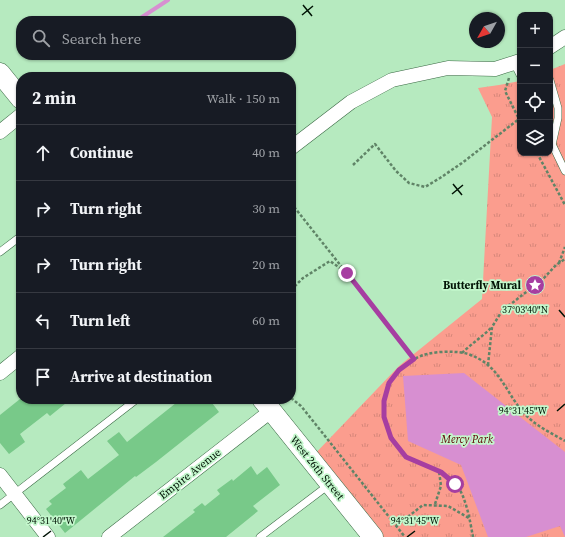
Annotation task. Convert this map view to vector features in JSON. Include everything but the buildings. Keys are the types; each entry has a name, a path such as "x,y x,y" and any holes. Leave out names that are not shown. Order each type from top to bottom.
{"main road":[{"path":"0,73 16,93"},
{"name":"West 26th Street","path":"266,405 373,537"}],"street":[{"path":"553,44 565,37"},
{"path":"296,144 351,102 392,80 448,68 495,69 517,66"},
{"path":"0,132 16,119"},
{"path":"0,373 16,360"},
{"name":"Empire Avenue","path":"109,537 266,405"},
{"path":"0,475 48,537"}],"lane":[{"path":"551,84 558,108 558,118 553,136"},
{"path":"553,147 565,171"},
{"path":"0,252 16,240"},
{"path":"0,505 130,404"},
{"path":"260,537 330,484"}],"path":[{"path":"517,68 505,90 517,113"},
{"path":"353,165 375,144 396,171 409,183 425,187 440,178 519,120"},
{"path":"539,156 565,205"},
{"path":"296,209 414,359"},
{"path":"559,263 565,247"},
{"path":"462,353 492,327 502,311 544,278 565,259"},
{"path":"296,285 303,278 330,261 347,273"},
{"path":"488,365 492,327"},
{"path":"473,537 467,506 455,484 439,471 406,457 391,438 384,417 384,401 389,383 399,370 420,356 450,351 468,354 488,365 499,375 523,413 539,426 565,441"},
{"path":"296,402 301,406 405,537"},
{"path":"435,504 441,486 439,471"},
{"path":"396,526 423,505 435,504 448,506 469,518"}],"green space":[{"name":"Mercy Park","path":"565,64 565,537 372,537 310,459 399,366 482,299 492,117 478,88 517,82 517,156 553,156 553,69"}],"shaded area":[{"path":"464,373 565,452 565,537 560,526 526,537 488,537 461,465 408,441 403,376"}],"waterway":[{"path":"144,16 168,0"}],"place":[{"name":"Butterfly Mural","path":"535,285"}],"route":[{"path":"347,273 414,359 399,370 389,383 384,401 384,417 391,438 406,457 441,472 455,484"}]}
